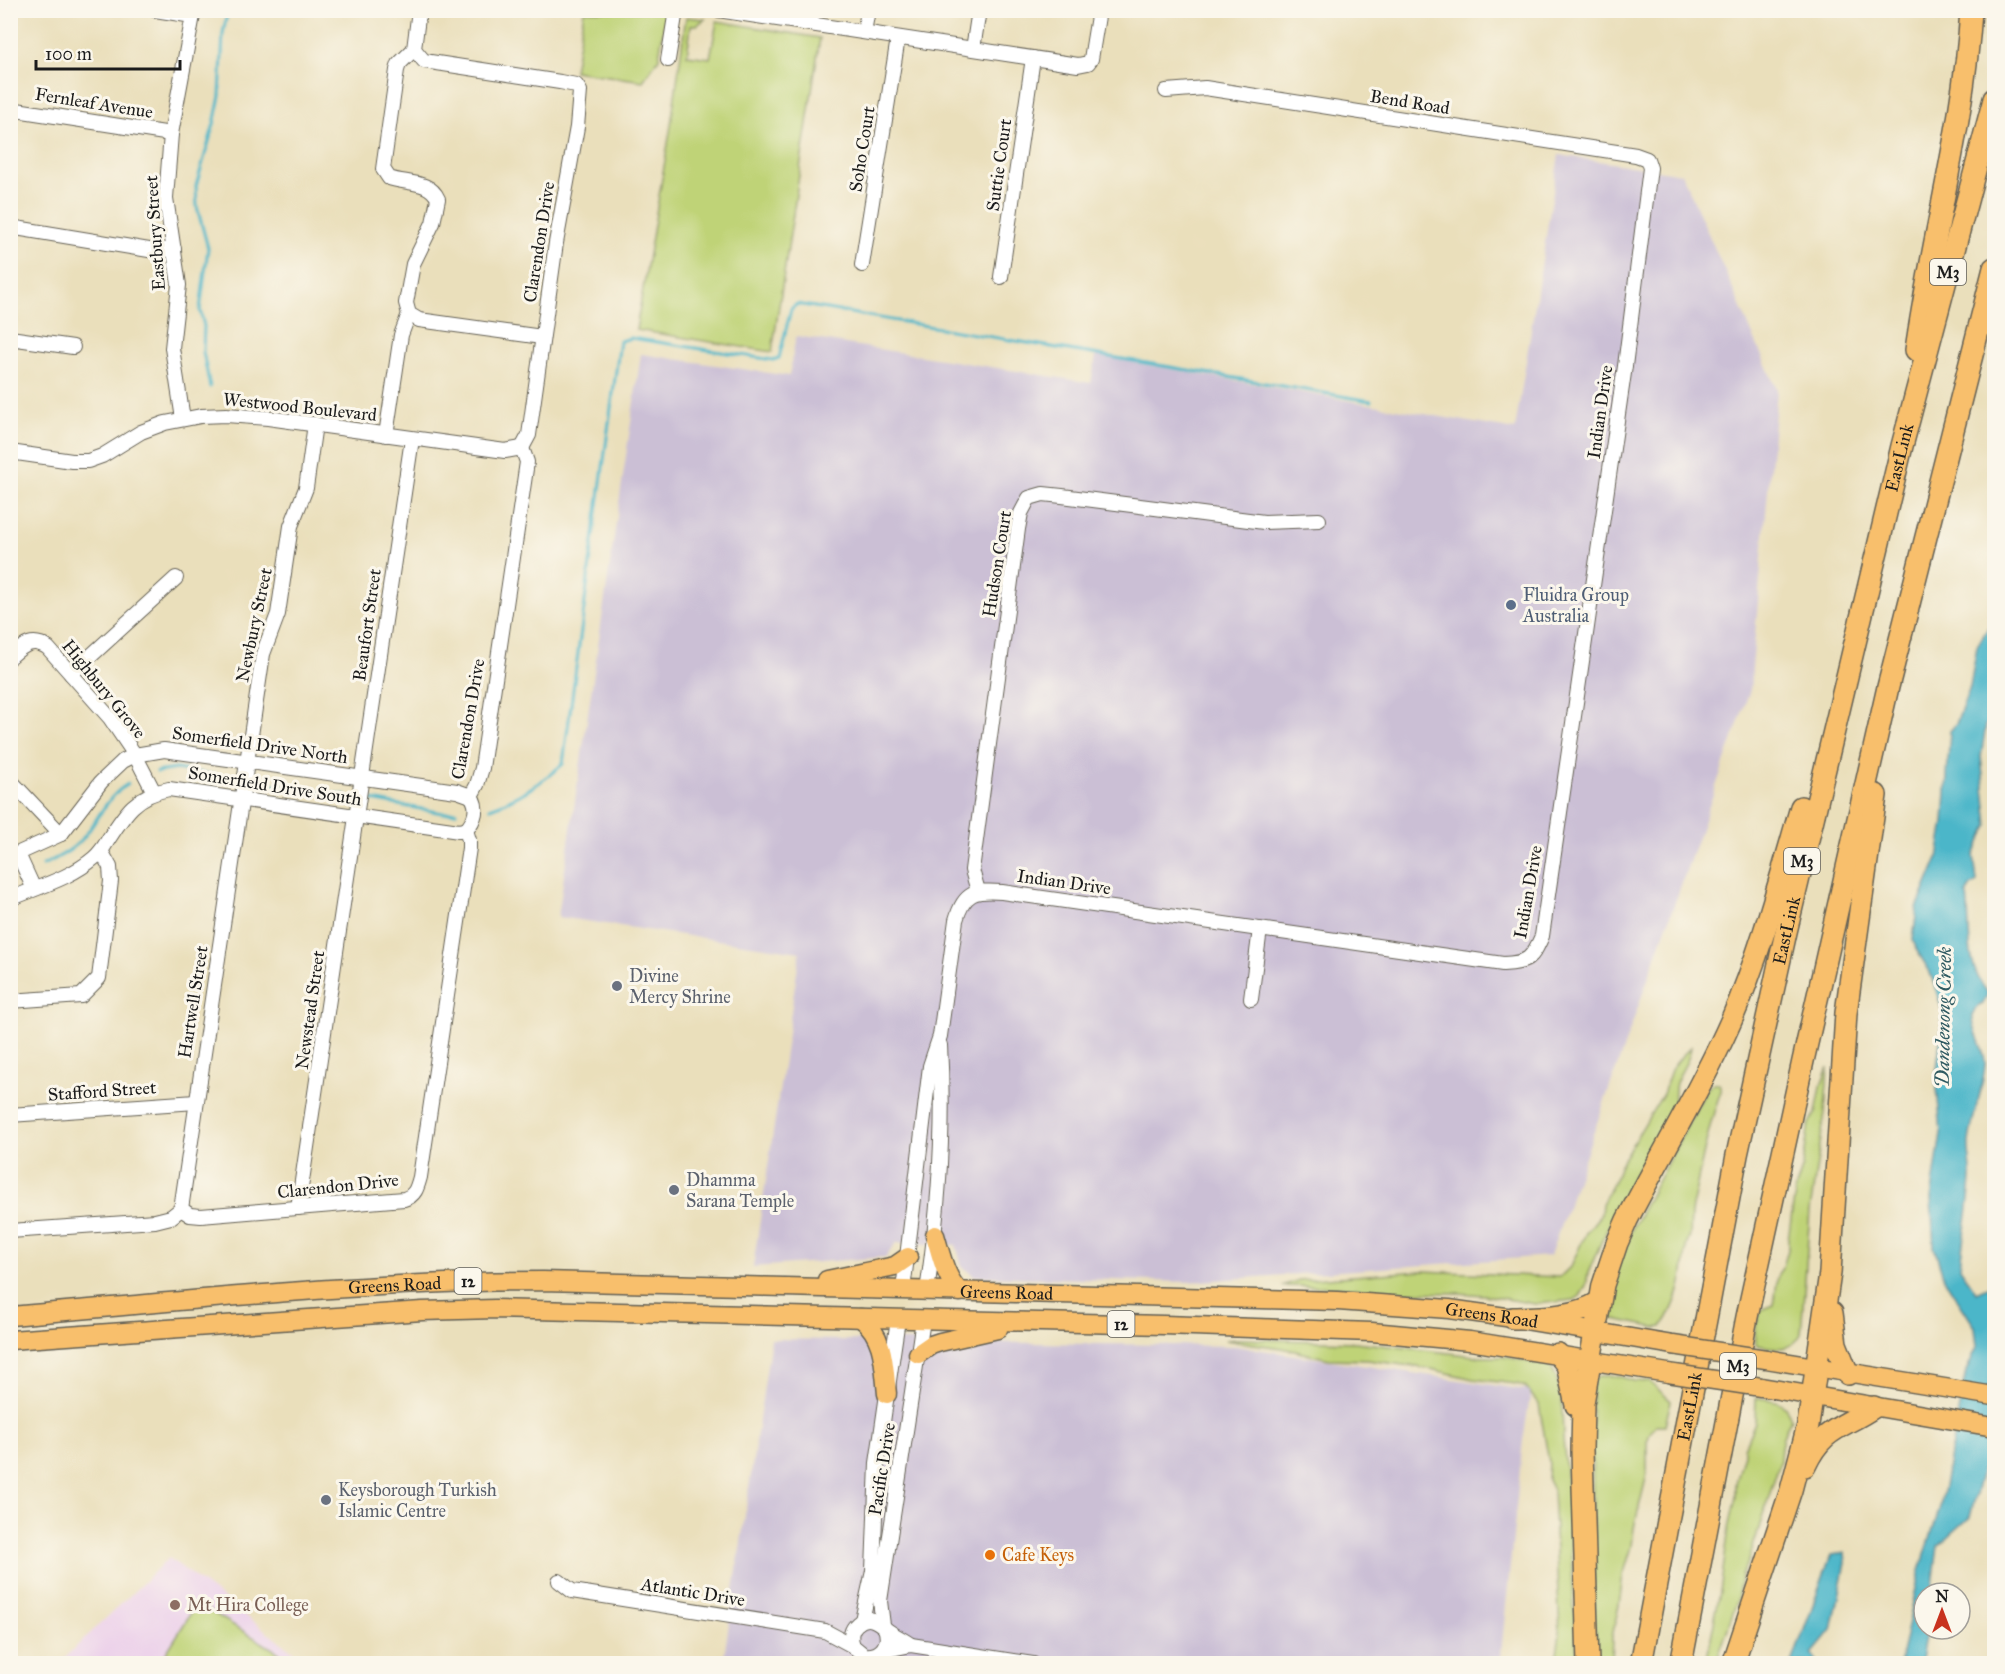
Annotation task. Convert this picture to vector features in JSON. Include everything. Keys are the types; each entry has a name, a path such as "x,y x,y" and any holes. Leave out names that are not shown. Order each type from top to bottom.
{"highway":[{"path":"1902,446 1927,282 1961,101 1971,10"},
{"name":"EastLink","path":"1641,1664 1737,1155 1809,828 1902,446 1995,99"},
{"name":"M3","path":"1681,1664 1747,1317 1888,687 1995,268"},
{"path":"1951,439 1995,315"},
{"path":"1588,1664 1582,1450 1583,1403 1599,1302 1617,1243 1718,1048 1746,980 1774,897 1872,569"},
{"path":"1733,1664 1791,1490 1805,1441 1813,1396 1830,1273 1846,1013 1888,687"},
{"path":"1830,1273 1836,1344 1848,1374"},
{"path":"1513,1318 1565,1314 1588,1308 1599,1302"},
{"path":"1558,1354 1567,1365 1572,1380 1582,1450"},
{"path":"1791,1490 1818,1444 1837,1426 1874,1407"}],"main road":[{"path":"935,1235 947,1272 960,1292"},
{"path":"795,1287 886,1268 908,1257"},
{"name":"Greens Road","path":"10,1316 313,1290 468,1281 1338,1301 1449,1309 1513,1318 1995,1396"},
{"path":"313,1290 308,1304 316,1319"},
{"path":"898,1319 903,1290"},
{"path":"923,1320 927,1291"},
{"name":"Greens Road","path":"10,1340 422,1311 495,1309 1372,1332 1470,1341 1558,1354 1995,1427"},
{"path":"861,1318 870,1324 878,1337 888,1394"},
{"path":"918,1354 940,1342 997,1329 1045,1322"}],"street":[{"path":"155,10 194,13"},
{"path":"386,435 401,335 409,315 406,303 413,264 434,223 438,199 432,189 389,178 383,169 397,70 404,58 414,49 419,10"},
{"path":"668,60 676,10"},
{"path":"718,10 756,13 864,33 1078,65 1088,63 1092,59 1099,10"},
{"path":"864,33 868,10"},
{"path":"973,49 979,10"},
{"name":"Eastbury Street","path":"183,419 172,348 178,285 166,198 171,134 194,13"},
{"name":"Soho Court","path":"862,265 898,38"},
{"name":"Clarendon Drive","path":"181,1209 190,1215 201,1216 404,1199 411,1197 418,1185 469,848 466,830 475,812 474,800 471,796 482,768 525,474 526,462 522,448 529,435 556,243 577,127 580,91 576,85 560,82 431,64 419,57 414,49"},
{"name":"Suttie Court","path":"1001,277 1033,58"},
{"name":"Bend Road","path":"1166,91 1205,88 1636,155 1647,159"},
{"name":"Fernleaf Avenue","path":"10,109 171,134"},
{"name":"Indian Drive","path":"978,891 1002,891 1503,964 1521,963 1534,954 1542,936 1625,366 1650,168 1647,159"},
{"path":"10,227 155,250 174,249"},
{"path":"409,315 419,320 542,337"},
{"path":"10,338 73,347"},
{"name":"Westwood Boulevard","path":"10,452 72,461 88,461 102,456 147,430 183,419 226,415 315,424 505,451 522,448"},
{"name":"Newbury Street","path":"243,800 263,654 278,614 291,526 306,488 315,424"},
{"name":"Beaufort Street","path":"357,817 412,439"},
{"name":"Hudson Court","path":"978,891 972,870 1018,529 1021,513 1029,498 1043,494 1264,522 1319,520"},
{"path":"71,674 176,578"},
{"name":"Highbury Grove","path":"10,657 28,643 41,643 48,648 110,718 135,755 154,792"},
{"name":"Somerfield Drive North","path":"14,855 61,834 101,782 123,761 135,755 164,750 458,791 471,796"},
{"path":"10,780 61,834"},
{"name":"Somerfield Drive South","path":"154,792 169,789 185,790 357,817 459,831 466,830"},
{"path":"10,899 69,874 93,859 133,804 154,792"},
{"name":"Hartwell Street","path":"181,1209 243,800"},
{"name":"Newstead Street","path":"298,1208 357,817"},
{"path":"10,1001 81,996 99,978 111,881 110,867 101,851"},
{"path":"14,855 34,889"},
{"path":"927,1291 941,1174 940,1036 956,920 960,906 968,896 978,891"},
{"path":"1251,999 1260,929"},
{"path":"903,1290 930,1066 940,1036"},
{"name":"Stafford Street","path":"10,1115 196,1102"},
{"path":"10,1231 155,1221 171,1217 181,1209"},
{"name":"Pacific Drive","path":"859,1622 873,1571 877,1463 898,1319"},
{"name":"Pacific Drive","path":"884,1626 880,1601 923,1320"},
{"name":"Atlantic Drive","path":"559,1581 572,1591 825,1631 854,1648"},
{"path":"858,1664 851,1634 859,1622 875,1620 911,1645 1033,1664"},
{"name":"Atlantic Drive","path":"825,1631 859,1622"},
{"path":"877,1656 888,1641 884,1626"},
{"path":"854,1648 864,1655 877,1656 911,1645"}],"shaded area":[{"path":"1559,155 1682,174 1777,390 1750,690 1550,1256 1188,1282 974,1276 962,1266 956,1245 896,1243 886,1257 753,1267 800,952 558,917 641,354 789,376 796,336 1091,383 1096,356 1515,430"},
{"path":"771,1339 1235,1346 1531,1391 1523,1440 1500,1663 723,1664"},
{"name":"Mt Hira College","path":"169,1558 294,1652 289,1663 58,1664"}],"green space":[{"path":"584,11 666,11 659,58 643,81 574,71"},
{"path":"686,17 705,19 697,25 691,25 687,55 710,58 717,21 820,38 772,352 636,330 670,132"},
{"path":"1691,1047 1689,1057 1676,1083 1673,1106 1622,1198 1588,1273 1586,1286 1580,1296 1574,1300 1535,1304 1458,1293 1282,1286 1299,1280 1422,1271 1560,1277 1571,1266 1586,1233 1601,1214 1602,1204 1620,1164 1663,1094 1671,1070"},
{"path":"1828,1067 1825,1112 1810,1210 1801,1334 1787,1347 1756,1345 1755,1329 1761,1310 1774,1305 1778,1274 1783,1267 1788,1250 1796,1187 1803,1166 1809,1123 1816,1113 1821,1086"},
{"path":"1713,1083 1719,1083 1721,1091 1691,1210 1690,1235 1686,1246 1682,1280 1673,1308 1662,1327 1656,1328 1610,1318 1606,1315 1609,1272 1707,1089"},
{"path":"1226,1340 1355,1342 1483,1357 1506,1357 1549,1366 1558,1383 1562,1405 1578,1663 1550,1663 1557,1654 1560,1634 1553,1490 1548,1480 1549,1462 1539,1404 1525,1387 1473,1379 1431,1369 1368,1360 1329,1359 1282,1348"},
{"path":"1598,1376 1618,1376 1634,1381 1650,1382 1671,1401 1665,1425 1656,1425 1647,1442 1647,1474 1632,1546 1623,1576 1612,1637 1611,1663 1595,1663 1592,1381"},
{"path":"1756,1398 1778,1402 1786,1408 1791,1419 1784,1434 1780,1461 1749,1560 1741,1576 1737,1601 1716,1663 1706,1663 1736,1497 1736,1483 1744,1448 1755,1422"},
{"path":"197,1603 286,1657 282,1663 160,1663"}],"water":[{"path":"1994,618 1994,717 1986,725 1981,757 1988,826 1974,855 1977,882 1970,887 1967,894 1972,958 1980,982 1988,993 1983,1004 1976,1008 1973,1014 1975,1031 1985,1065 1969,1142 1971,1179 1960,1267 1976,1292 1994,1284 1994,1422 1985,1449 1985,1459 1970,1517 1938,1546 1934,1581 1918,1581 1940,1507 1966,1371 1977,1347 1975,1327 1944,1279 1934,1247 1931,1199 1941,1133 1936,1077 1943,1014 1929,970 1913,940 1917,908 1938,858 1944,822 1950,731 1956,724 1970,687 1977,646"},
{"path":"1845,1553 1846,1563 1832,1630 1812,1654 1818,1663 1792,1663 1831,1555"},
{"path":"1912,1607 1912,1641 1925,1641 1920,1663 1900,1664"}],"waterway":[{"path":"210,387 203,352 204,326 200,310 208,248 197,207 196,186 220,96 223,33 228,10"},
{"path":"490,808 528,790 563,764 620,341 631,338 773,360 779,358 791,309 797,304 1371,401"},
{"path":"157,772 176,769 234,778"},
{"path":"257,782 346,796"},
{"path":"43,865 79,843 108,802 128,784"},
{"path":"372,800 443,813 456,812"},
{"name":"Dandenong Creek","path":"1990,1289 1994,1268"}],"place":[{"name":"Fluidra Group Australia","path":"1511,605"},
{"name":"Divine Mercy Shrine","path":"617,986"},
{"name":"Dhamma Sarana Temple","path":"674,1190"},
{"name":"Keysborough Turkish Islamic Centre","path":"326,1500"},
{"name":"Cafe Keys","path":"990,1555"},
{"name":"Mt Hira College","path":"175,1605"}]}
